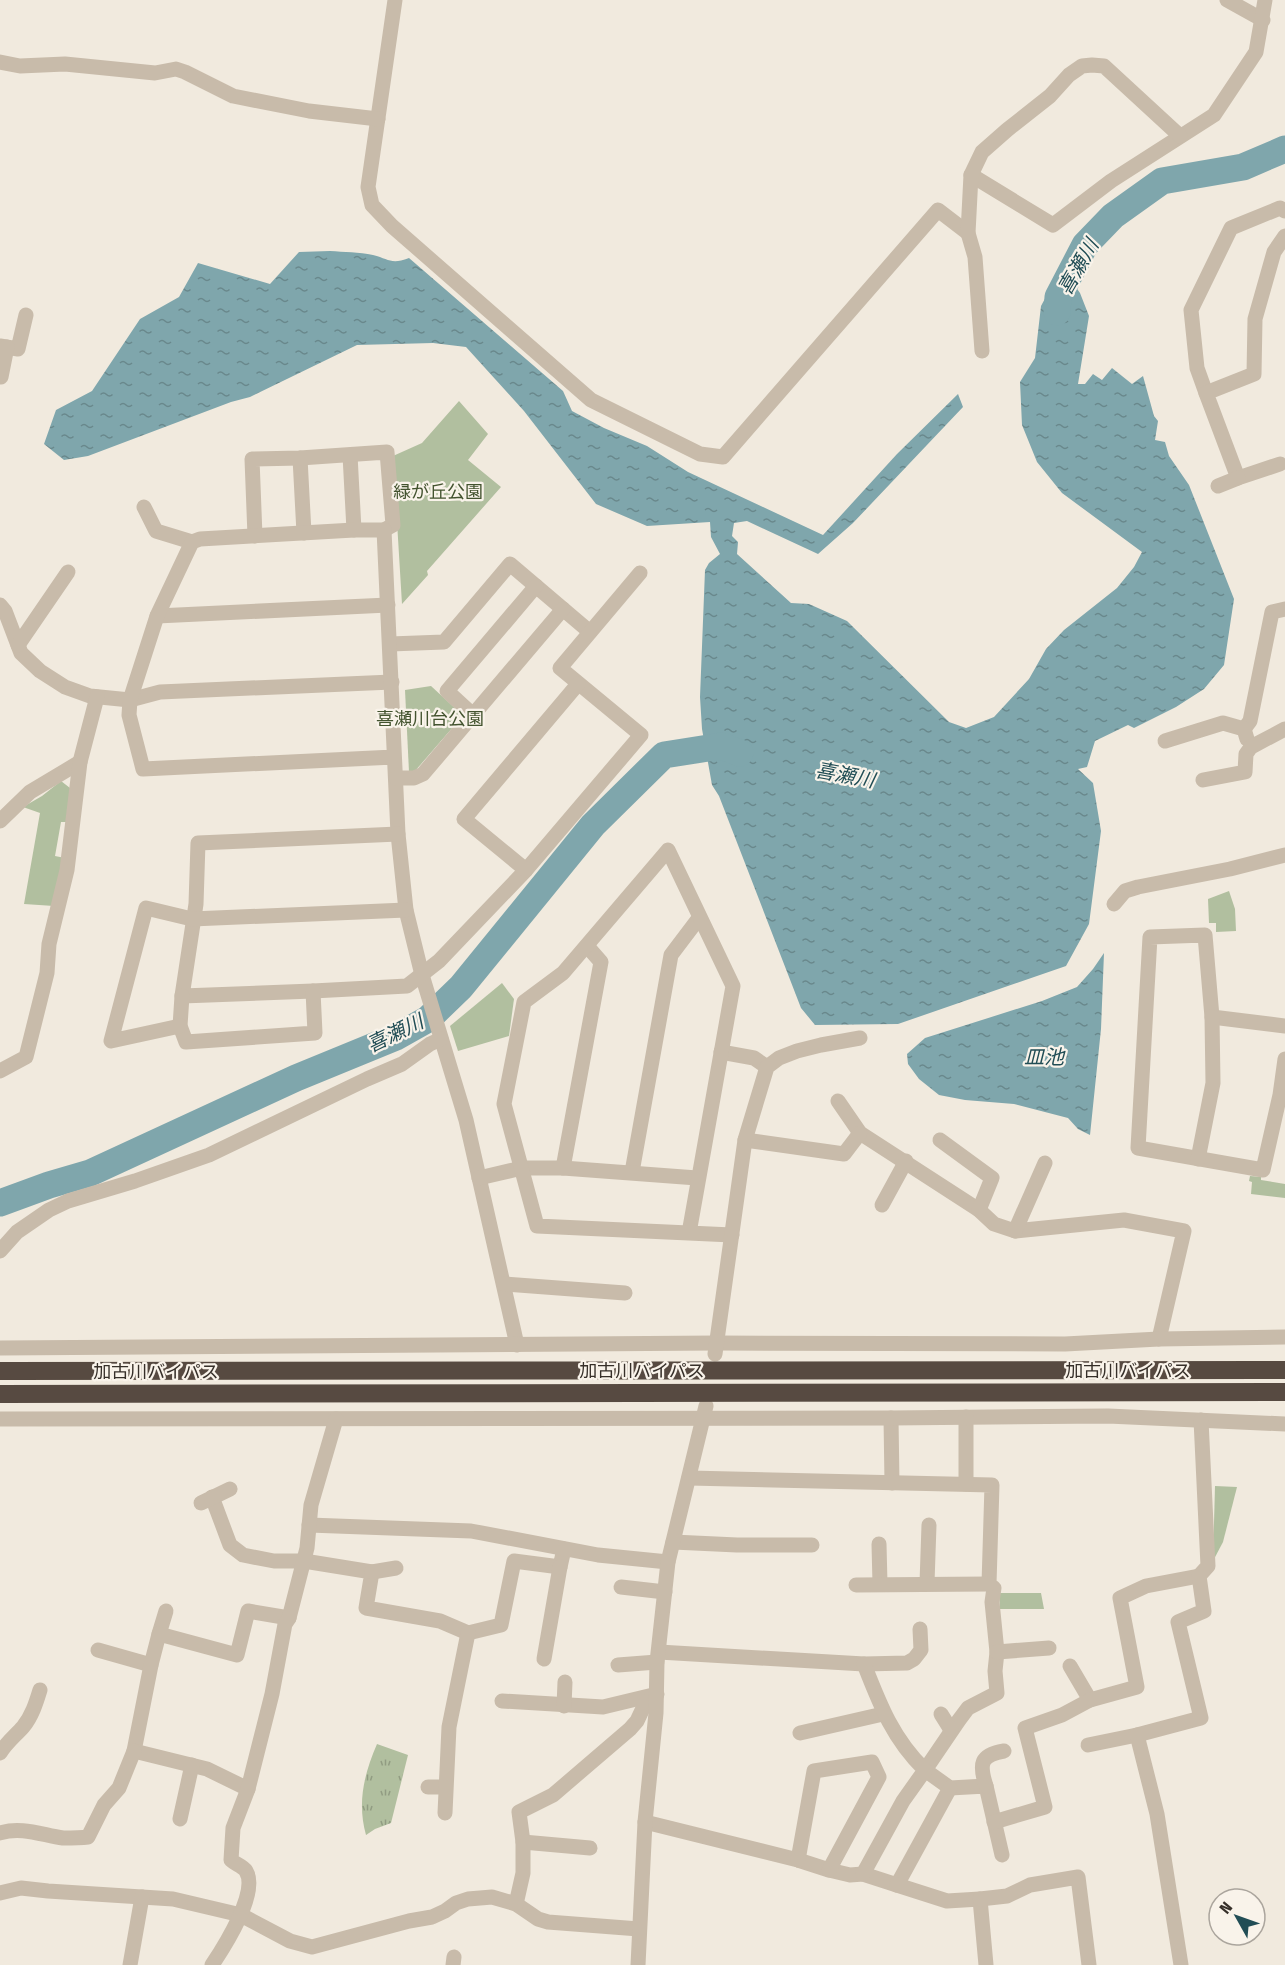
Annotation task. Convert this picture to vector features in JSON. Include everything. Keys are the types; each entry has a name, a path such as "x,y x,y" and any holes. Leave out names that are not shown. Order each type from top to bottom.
{"highway":[{"name":"加古川バイパス","path":"0,1371 1285,1370"},
{"name":"加古川バイパス","path":"0,1394 1285,1392"}],"street":[{"path":"394,0 368,187 372,205 392,226 591,400 700,454 723,457 938,210 968,233"},
{"path":"1227,0 1263,20"},
{"path":"971,175 1053,225 1111,181 1214,115 1256,52 1265,0"},
{"path":"0,62 20,66 64,64 155,73 176,69 233,96 309,111 378,119"},
{"path":"982,351 975,258 968,233 971,175 982,152 1050,96 1069,75 1082,66 1092,65 1104,66 1180,136"},
{"path":"1238,478 1197,368 1191,310 1231,228 1280,208 1285,211"},
{"path":"1206,393 1254,374 1255,319 1274,252 1285,236"},
{"path":"1,377 4,347 18,349 26,315"},
{"path":"255,536 252,459 387,452 393,525 384,530 354,530 255,536 200,538 192,542 157,616 130,700 129,715 143,770 394,757"},
{"path":"350,455 354,530"},
{"path":"300,458 304,533"},
{"path":"1218,486 1280,464"},
{"path":"144,507 156,531 192,542"},
{"path":"384,530 398,834 406,910 422,975 466,1120 517,1345"},
{"path":"390,644 444,642 510,564 590,632"},
{"path":"18,645 68,572"},
{"path":"182,996 313,992 407,986 439,961 526,870 641,735 560,668 640,573"},
{"path":"472,714 447,691 536,586"},
{"path":"157,616 388,605"},
{"path":"396,778 414,778 423,774 563,609"},
{"path":"1244,729 1250,721 1272,612 1285,609"},
{"path":"2,612 21,653 40,671 65,687 90,696 130,700 160,692 392,682"},
{"path":"526,870 464,819 578,684"},
{"path":"0,1071 26,1057 47,973 49,944 67,870 80,762 97,697"},
{"path":"1165,741 1223,723 1244,729"},
{"path":"1244,729 1251,747"},
{"path":"1203,780 1245,772 1246,754 1251,747 1285,729"},
{"path":"0,821 30,792 80,762"},
{"path":"313,992 315,1033 186,1042 180,1026 195,904 198,843 398,834"},
{"path":"688,1233 733,986 699,918 669,850 563,973 524,1002 504,1104 537,1226 688,1233 732,1235"},
{"path":"1114,904 1125,891 1138,887 1230,869 1285,855"},
{"path":"180,1026 111,1041 146,908 192,919 406,910"},
{"path":"632,1172 671,955 699,918"},
{"path":"1198,1159 1214,1083 1212,1017 1205,934 1150,937 1138,1148 1198,1159 1263,1170 1283,1095 1285,1059"},
{"path":"563,1168 601,962 587,946"},
{"path":"1212,1017 1285,1026"},
{"path":"0,1251 24,1227 49,1210 68,1201 209,1155 366,1079 402,1065 430,1044 440,1033"},
{"path":"716,1348 745,1140 767,1067 779,1058 797,1051 860,1038"},
{"path":"721,1052 754,1058 767,1067"},
{"path":"838,1101 860,1133 979,1210 994,1224 1015,1230 1124,1220 1184,1231 1159,1339"},
{"path":"745,1140 844,1154 860,1133"},
{"path":"940,1140 992,1178 979,1210"},
{"path":"882,1204 906,1161"},
{"path":"1015,1230 1045,1163"},
{"path":"479,1178 522,1168 563,1168 697,1178"},
{"path":"504,1284 625,1293"},
{"path":"0,1348 517,1345 716,1348 1065,1344 1159,1339 1285,1338"},
{"path":"638,1965 645,1822 668,1562 705,1412"},
{"path":"0,1419 336,1419 705,1412 891,1418 1108,1416 1285,1424"},
{"path":"966,1417 966,1484"},
{"path":"891,1418 891,1483"},
{"path":"212,1965 226,1944 246,1900 249,1880 244,1869 231,1860 233,1828 248,1788 272,1694 285,1624 289,1618 304,1561 311,1505 336,1419"},
{"path":"994,1822 1045,1807 1025,1728 1062,1715 1090,1700 1137,1686 1120,1598 1146,1586 1199,1576 1208,1566 1200,1420"},
{"path":"689,1478 992,1485 989,1584"},
{"path":"230,1489 206,1500 231,1545 243,1555 274,1561 304,1561 372,1572 396,1568"},
{"path":"927,1583 929,1524"},
{"path":"309,1525 471,1531 598,1555 668,1562"},
{"path":"673,1542 812,1545"},
{"path":"879,1545 880,1584"},
{"path":"544,1659 564,1549"},
{"path":"372,1572 359,1607 440,1621 468,1633 501,1625 514,1561 560,1567"},
{"path":"1088,1745 1201,1718 1178,1622 1204,1611 1199,1576"},
{"path":"856,1585 989,1584 994,1588 997,1652 995,1671 997,1694 968,1708 951,1730 903,1801 863,1874"},
{"path":"621,1587 665,1592"},
{"path":"0,1833 23,1829 31,1833 66,1838 88,1837 104,1805 119,1788 134,1751 151,1665 166,1611"},
{"path":"159,1634 237,1655 248,1611 289,1618"},
{"path":"618,1665 658,1657 864,1664 907,1663 914,1659 921,1650 920,1629"},
{"path":"445,1813 449,1727 468,1633"},
{"path":"997,1652 1049,1648"},
{"path":"98,1650 151,1665"},
{"path":"864,1664 883,1714 911,1756 925,1770 950,1788 986,1786"},
{"path":"1070,1666 1090,1700"},
{"path":"564,1706 565,1682"},
{"path":"0,1753 33,1711 40,1690"},
{"path":"502,1701 603,1707 657,1694"},
{"path":"516,1904 523,1873 523,1842 519,1812 553,1795 637,1721 645,1704 657,1694"},
{"path":"800,1733 883,1714"},
{"path":"941,1714 951,1730"},
{"path":"1137,1735 1157,1814 1181,1965"},
{"path":"134,1751 207,1769 248,1788"},
{"path":"1002,1855 981,1770 985,1758 991,1753 1004,1751"},
{"path":"798,1860 814,1771 872,1762 879,1777 829,1870"},
{"path":"180,1819 192,1765"},
{"path":"428,1787 445,1787"},
{"path":"897,1885 950,1788"},
{"path":"645,1822 798,1860 829,1870 850,1875 863,1874 947,1901 1007,1896 1030,1885 1078,1877 1089,1965"},
{"path":"523,1842 590,1848"},
{"path":"0,1893 21,1888 172,1899 241,1915 290,1941 312,1947 432,1917 456,1903 492,1896 516,1904 548,1922 639,1929"},
{"path":"130,1965 142,1897"},
{"path":"980,1899 986,1965"}],"green space":[{"name":"緑が丘公園","path":"459,401 488,434 468,460 501,487 427,571 428,575 402,604 393,456 422,443"},
{"name":"喜瀬川台公園","path":"431,686 457,710 460,719 415,771 409,772 405,690"},
{"path":"61,781 70,788 68,822 61,822 55,856 65,858 54,906 24,904 40,813 23,807"},
{"path":"1229,891 1235,909 1236,931 1216,932 1216,923 1209,923 1208,899"},
{"path":"502,983 514,999 509,1036 458,1051 450,1026"},
{"path":"1250,1176 1285,1184 1285,1198 1251,1194"},
{"path":"1215,1486 1237,1487 1223,1542 1213,1561"},
{"path":"999,1593 1041,1593 1044,1609 1000,1609"},
{"path":"377,1744 408,1755 391,1823 366,1835 362,1812 363,1789"}],"water":[{"path":"330,251 368,254 394,261 409,258 563,391 572,411 604,428 647,446 688,472 823,535 897,454 958,394 963,407 853,523 818,554 747,521 734,523 732,536 738,542 737,554 791,603 809,604 847,621 949,722 966,728 994,717 1029,679 1046,649 1064,630 1117,588 1134,567 1142,552 1062,493 1037,462 1022,425 1020,382 1035,358 1041,306 1055,280 1065,272 1080,293 1089,316 1078,384 1085,384 1093,374 1102,380 1112,368 1132,384 1143,376 1154,416 1158,421 1155,440 1165,442 1169,456 1189,485 1234,599 1224,665 1204,689 1176,707 1134,728 1128,725 1095,741 1087,767 1078,769 1093,783 1101,831 1089,924 1066,966 898,1024 815,1025 801,1008 719,796 712,785 702,729 700,697 705,570 709,563 720,554 711,537 710,522 647,526 596,504 524,411 466,347 433,343 357,345 250,397 231,402 88,456 64,460 44,444 56,410 92,391 140,319 179,297 198,263 270,284 299,252"},
{"name":"皿池","path":"1104,953 1101,1029 1090,1135 1078,1129 1068,1118 1014,1104 965,1100 939,1095 919,1079 908,1064 907,1054 925,1038 1042,1001 1077,987"}],"waterway":[{"name":"喜瀬川","path":"1057,312 1058,297 1085,245 1113,216 1162,181 1243,167 1285,149"},
{"name":"喜瀬川","path":"0,1203 90,1173 296,1078 396,1037 428,1019 461,987 593,825 664,755 721,746 740,753"}]}
